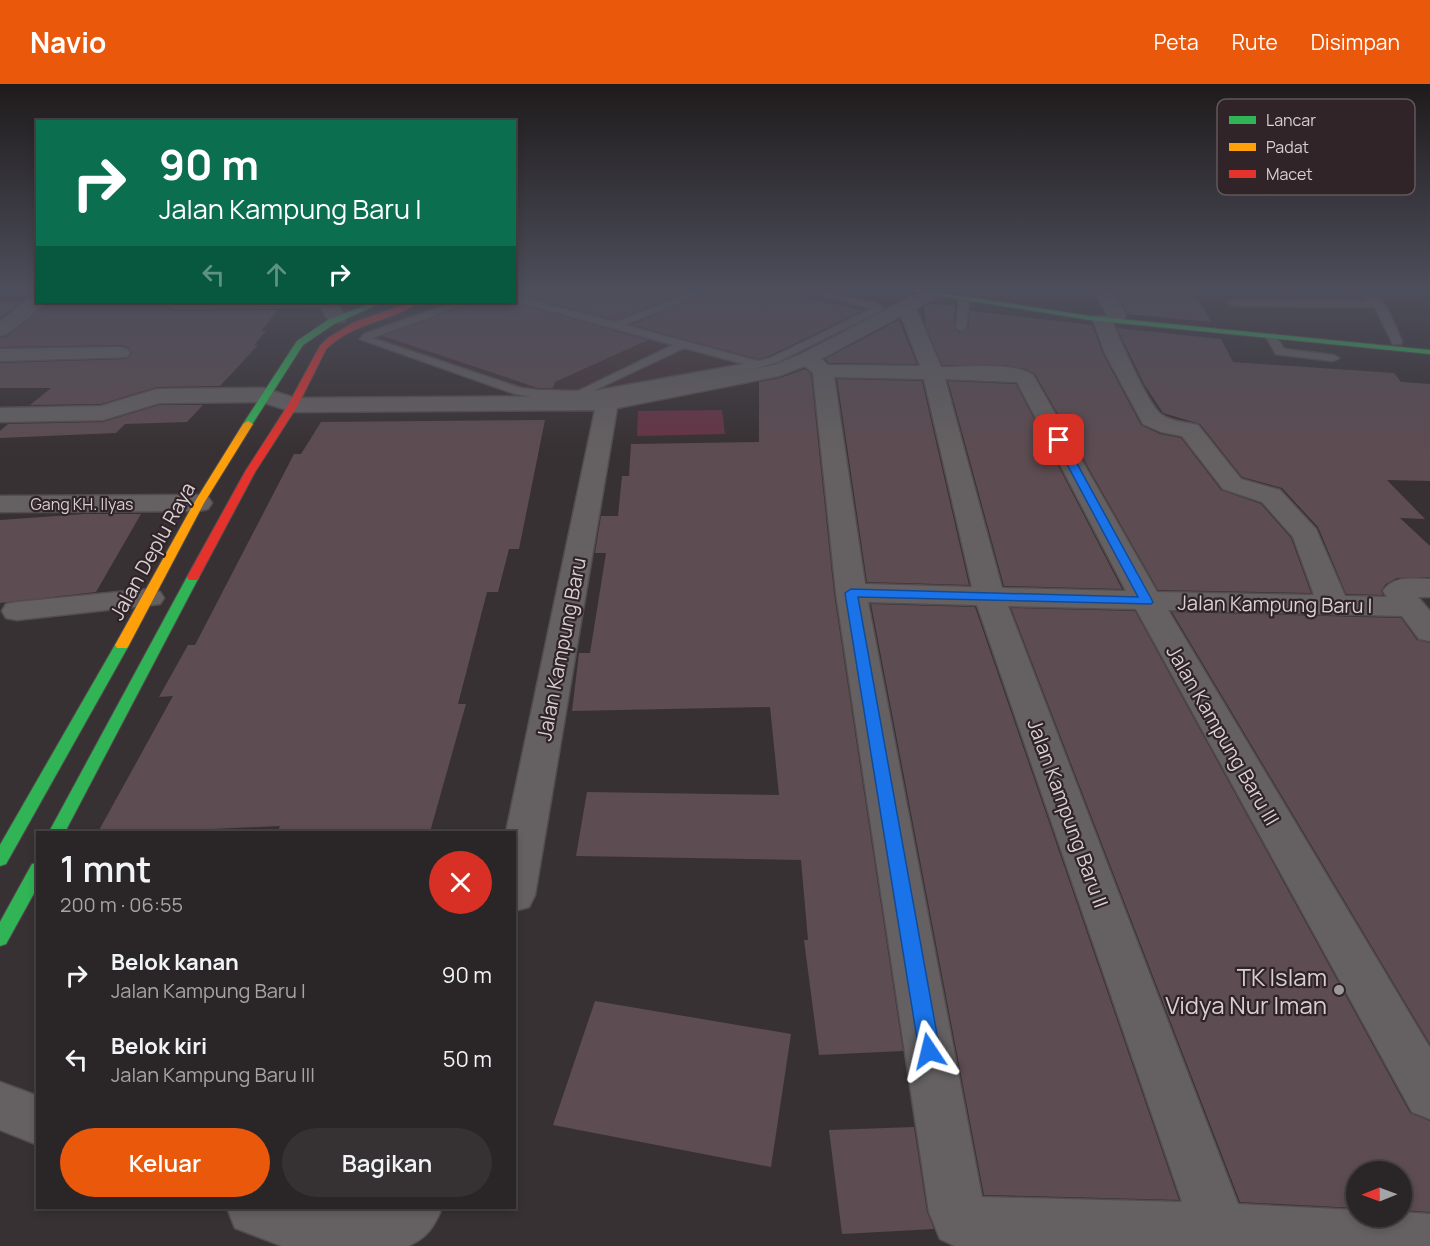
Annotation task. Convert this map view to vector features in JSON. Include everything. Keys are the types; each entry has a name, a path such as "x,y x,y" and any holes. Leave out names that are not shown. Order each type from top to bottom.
{"main road":[{"name":"Jalan Deplu Raya","path":"0,860 149,598 199,503 264,395 299,344"},
{"path":"58,831 250,472 293,405 326,344"},
{"path":"1348,344 1430,352"},
{"path":"218,473 250,472"},
{"path":"0,939 36,873"}],"street":[{"path":"815,364 843,344"},
{"path":"0,415 103,413 157,396 264,395 293,405 611,397 815,364 933,372 923,344"},
{"path":"1111,344 1151,419 1169,427 1190,430 1232,484 1271,496 1306,535 1333,605"},
{"path":"0,355 120,353"},
{"path":"815,364 851,593 960,1219 972,1225 1223,1239 1430,1242"},
{"name":"Jalan Kampung Baru III","path":"933,372 1019,375 1026,379 1147,602 1430,1095"},
{"name":"Jalan Kampung Baru II","path":"933,372 989,595 1223,1239"},
{"name":"Jalan Kampung Baru","path":"516,885 611,397"},
{"name":"Gang KH. Ilyas","path":"0,504 199,503"},
{"name":"Jalan Kampung Baru I","path":"851,593 1333,605 1420,598"},
{"path":"17,611 149,598"},
{"path":"1420,598 1430,632"},
{"path":"0,1106 36,1120"},
{"path":"258,1209 331,1236 366,1235 401,1221 413,1209"}],"lane":[{"path":"380,344 519,391 611,397 757,365 774,360 806,344"},
{"path":"574,396 684,344"},
{"path":"685,344 757,365"},
{"path":"1275,344 1280,352 1333,358"}],"shaded area":[{"path":"375,344 806,344 774,360 614,392 519,391"},
{"path":"722,410 725,434 637,436 638,411"}],"building":[{"path":"0,344 258,345 220,386 157,387 101,404 30,405 51,388 0,388 0,363 127,359 132,353 128,347 120,345 0,347"},
{"path":"408,344 639,344 555,382 553,388 538,388"},
{"path":"703,344 793,344 758,359"},
{"path":"853,344 909,344 917,364 829,363 825,359"},
{"path":"933,344 1099,344 1141,425 1160,434 1181,438 1221,490 1261,504 1291,538 1311,593 1158,590 1035,374 1026,369 1003,365 942,365"},
{"path":"1125,344 1224,344 1233,362 1394,373 1401,382 1430,384 1430,481 1387,480 1425,519 1400,518 1430,546 1430,577 1397,578 1386,584 1381,591 1383,595 1346,594 1318,527 1282,488 1242,477 1200,424 1163,413 1144,384"},
{"path":"805,369 811,374 834,593 903,1051 819,1055 804,940 808,940 801,860 576,856 587,792 779,795 770,707 572,711 579,653 590,653 606,553 595,553 601,516 618,516 622,476 629,476 631,444 759,442 759,382 780,378"},
{"path":"837,379 922,381 969,585 867,582"},
{"path":"948,381 1016,384 1122,589 1004,586"},
{"path":"159,405 203,405 187,422 125,424 116,433 0,438 0,431 8,424 103,422"},
{"path":"545,420 519,549 509,549 498,592 487,592 458,704 466,704 430,831 278,831 280,826 170,831 99,831 173,696 159,697 188,645 195,645 294,454 301,454 321,422"},
{"path":"85,514 141,514 96,592 0,603 0,520"},
{"path":"871,604 975,607 1179,1200 984,1195"},
{"path":"1011,608 1135,611 1410,1113 1430,1121 1430,1212 1412,1211 1412,1161 1346,1161 1346,1207 1240,1202"},
{"path":"1172,612 1401,618 1417,640 1430,643 1430,1044"},
{"path":"595,1001 791,1034 771,1167 553,1125"},
{"path":"914,1127 927,1212 934,1229 842,1234 829,1130"}],"traffic: fast":[{"path":"248,424 299,344"},
{"path":"1352,344 1430,352"},
{"path":"58,831 193,577"},
{"path":"0,860 122,645"},
{"path":"0,939 36,873"}],"traffic: slow":[{"path":"122,645 199,503 248,424"}],"traffic: jam":[{"path":"193,577 250,472 293,405 327,344"}],"place":[{"name":"TK Islam Vidya Nur Iman","path":"1339,990"}],"route":[{"path":"929,1051 851,593 989,595 1147,602 1059,440"}]}
